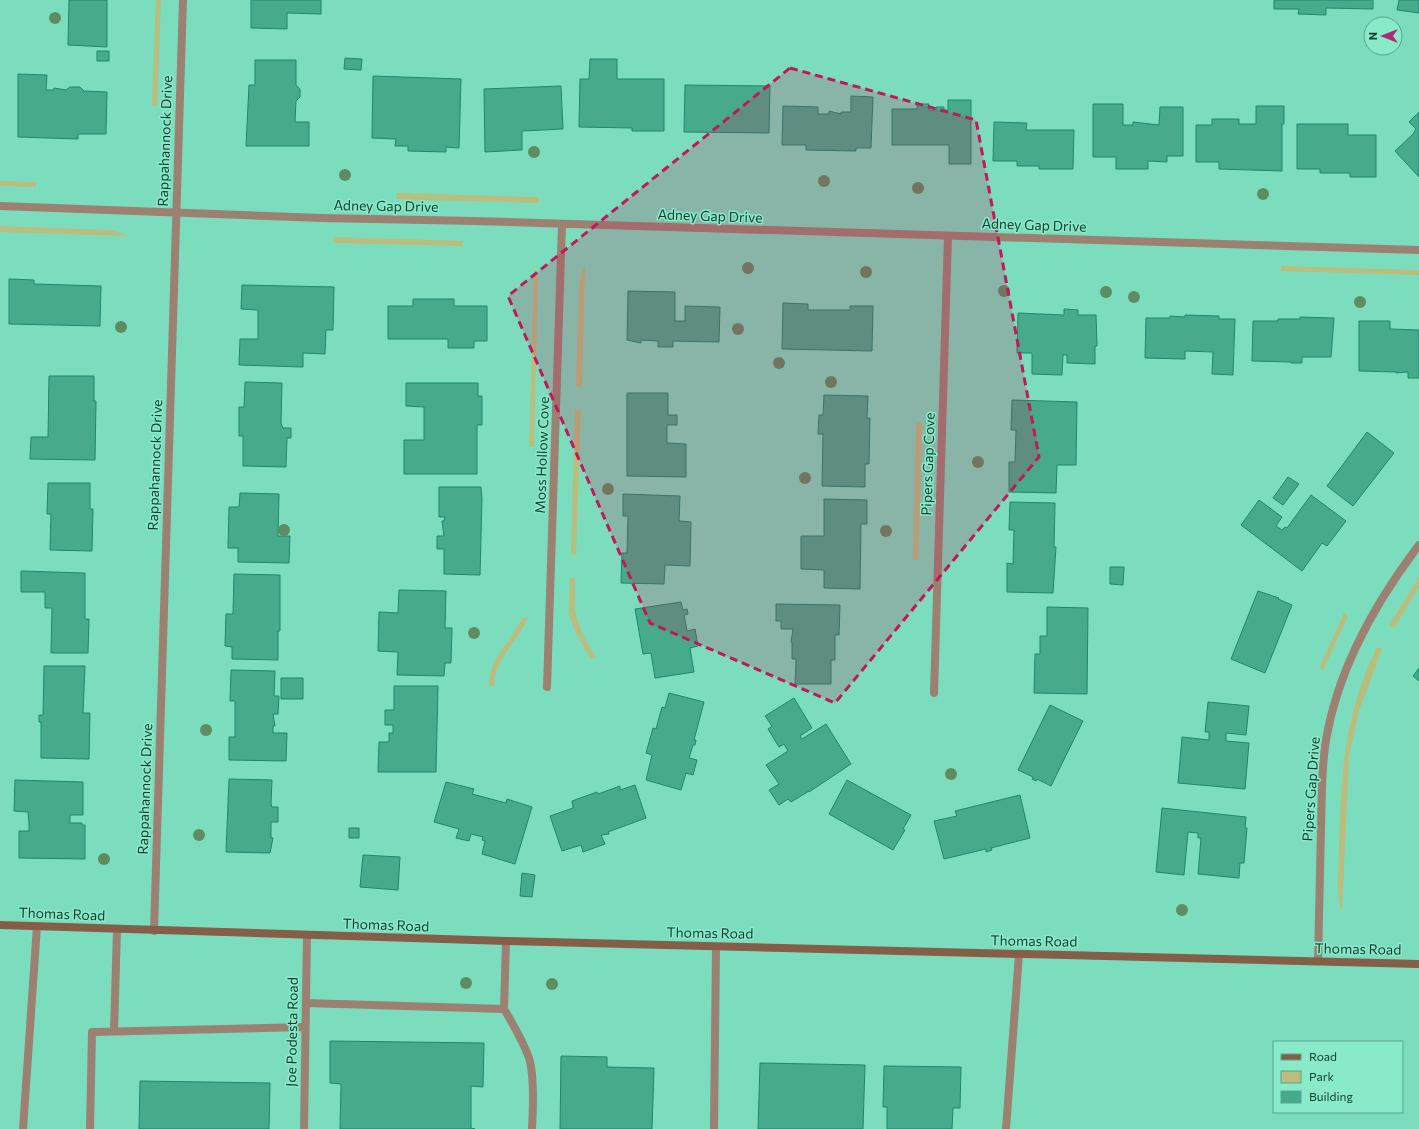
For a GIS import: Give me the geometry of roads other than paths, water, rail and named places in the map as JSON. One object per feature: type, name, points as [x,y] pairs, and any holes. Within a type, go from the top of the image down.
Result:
[{"type":"street","name":"Rappahannock Drive","points":[[154,930],[183,0]]},
{"type":"street","name":"Adney Gap Drive","points":[[0,206],[176,213],[1419,250]]},
{"type":"street","name":"Moss Hollow Cove","points":[[547,687],[562,224]]},
{"type":"street","name":"Pipers Gap Cove","points":[[934,693],[948,236]]},
{"type":"street","name":"Pipers Gap Drive","points":[[1318,961],[1322,775],[1331,714],[1349,663],[1366,625],[1388,589],[1419,545]]},
{"type":"street","name":"Thomas Road","points":[[0,925],[117,930],[716,947],[1419,964]]},
{"type":"street","points":[[23,1129],[37,926]]},
{"type":"street","points":[[114,1031],[117,930]]},
{"type":"street","name":"Joe Podesta Road","points":[[304,1129],[307,935]]},
{"type":"street","points":[[506,941],[504,1009],[530,1059],[533,1104],[532,1129]]},
{"type":"street","points":[[714,1129],[716,947]]},
{"type":"street","points":[[1006,1129],[1019,954]]},
{"type":"street","points":[[306,1003],[504,1009]]},
{"type":"street","points":[[90,1129],[92,1032],[305,1027]]}]
